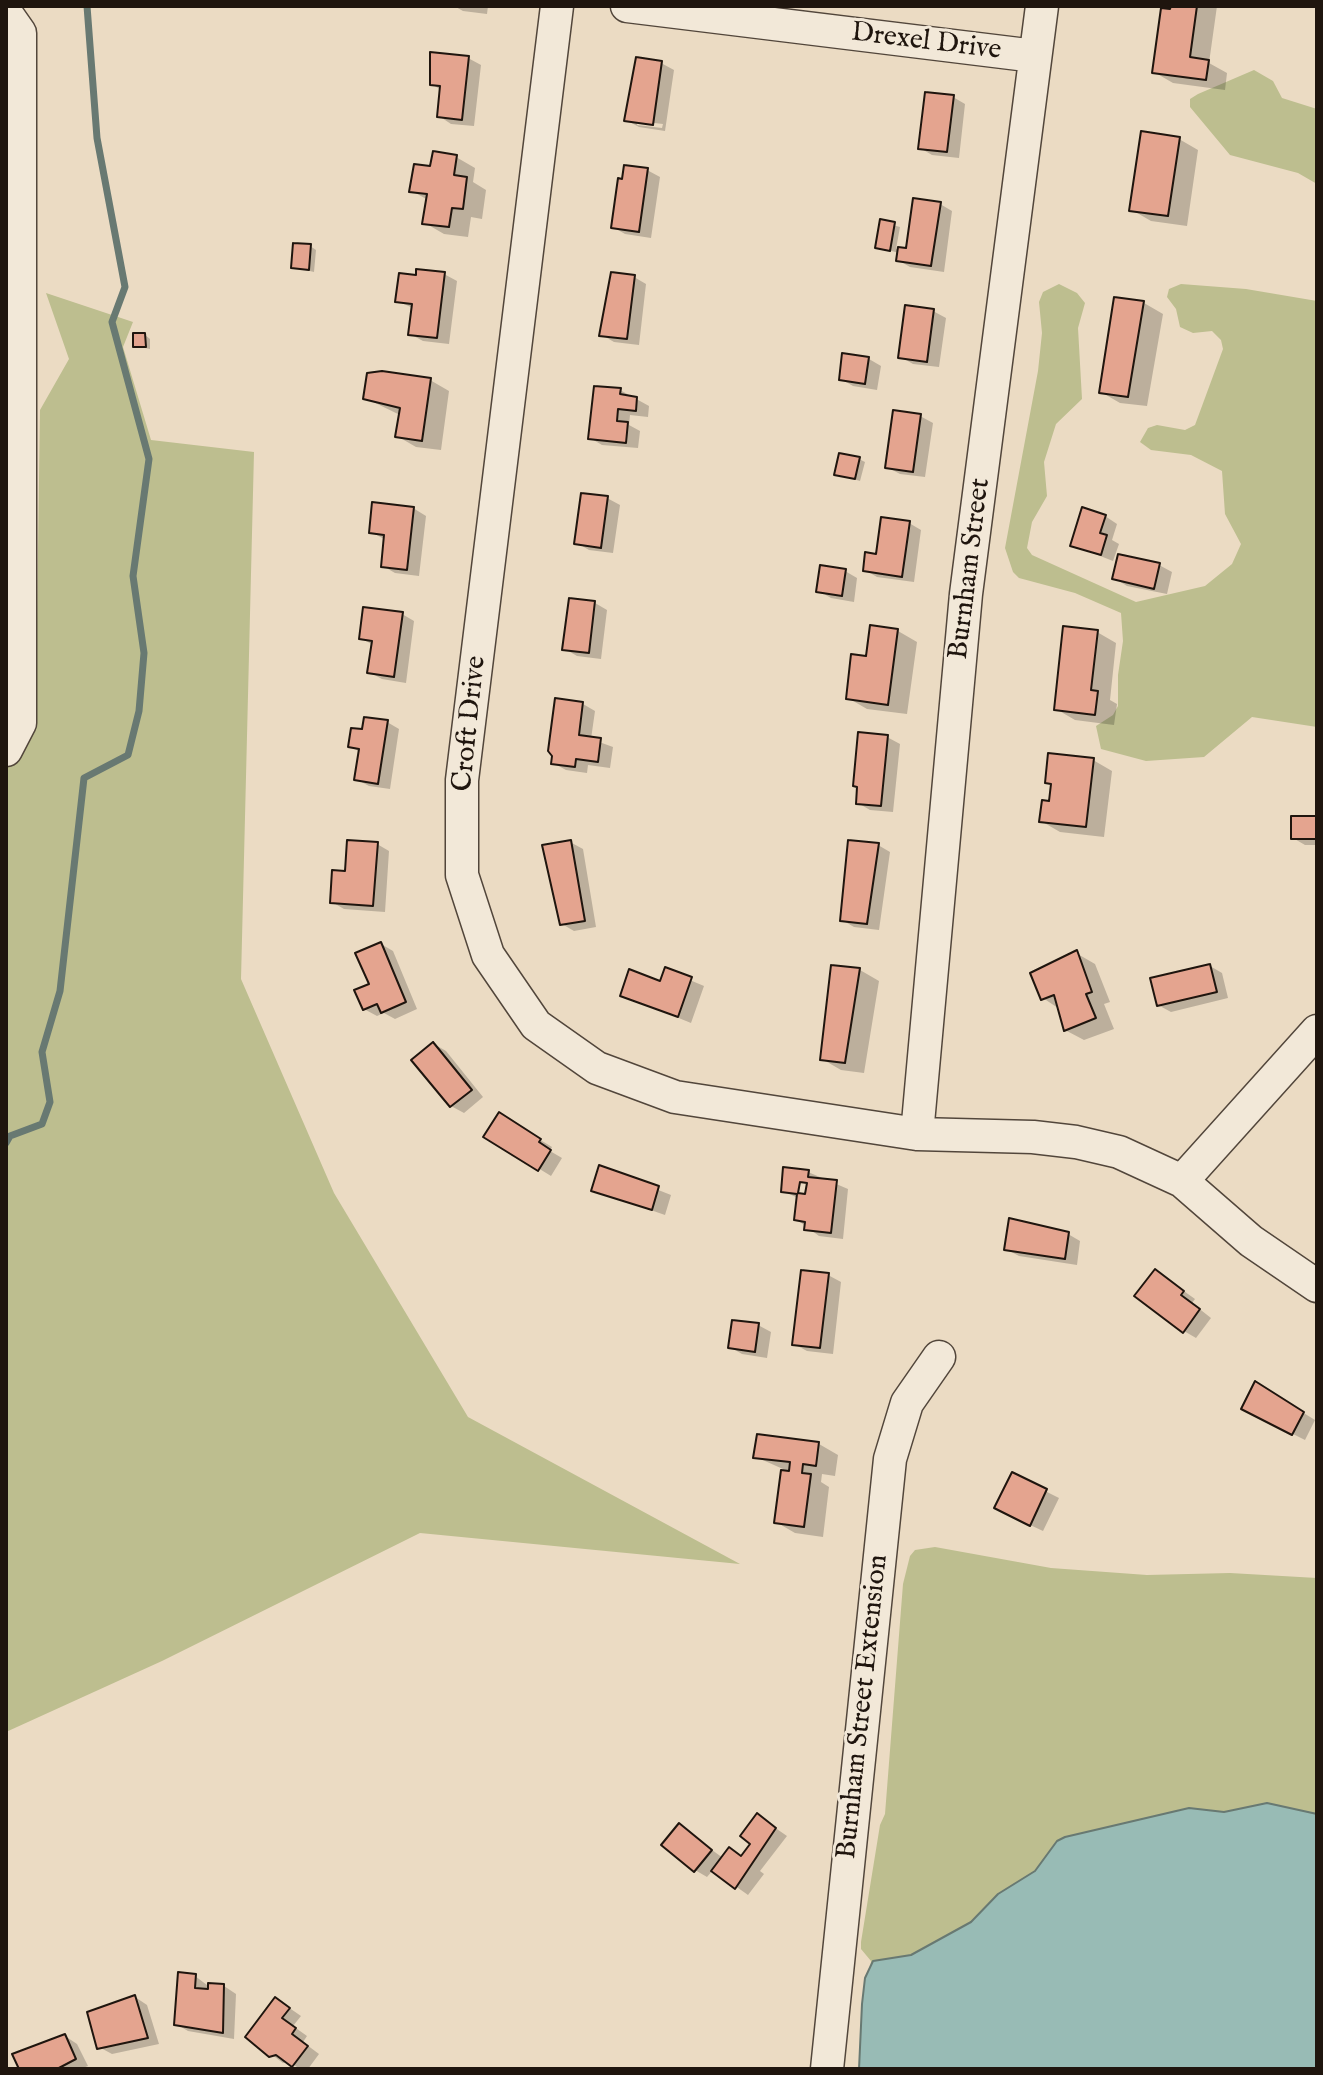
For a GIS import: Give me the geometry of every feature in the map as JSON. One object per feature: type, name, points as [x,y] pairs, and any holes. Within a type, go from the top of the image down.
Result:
[{"type":"street","name":"Croft Drive","points":[[557,6],[462,780],[462,875],[488,955],[536,1025],[597,1068],[675,1097],[917,1134],[1076,1142],[1119,1152],[1182,1181],[1251,1241],[1317,1286]]},
{"type":"street","name":"Drexel Drive","points":[[627,6],[1035,56]]},
{"type":"street","name":"Burnham Street","points":[[917,1134],[966,594],[1042,6]]},
{"type":"street","points":[[6,13],[20,33],[11,732]]},
{"type":"street","points":[[1182,1181],[1317,1031]]},
{"type":"street","name":"Burnham Street Extension","points":[[827,2069],[890,1459],[907,1403],[939,1357]]},
{"type":"green space","points":[[1254,70],[1273,81],[1282,98],[1317,109],[1317,184],[1298,173],[1230,155],[1190,107],[1190,99],[1198,94]]},
{"type":"green space","points":[[1059,284],[1077,293],[1085,303],[1078,328],[1082,399],[1056,424],[1044,462],[1047,496],[1032,522],[1027,548],[1032,555],[1136,602],[1205,586],[1232,564],[1241,544],[1225,514],[1222,471],[1191,455],[1151,450],[1140,442],[1148,428],[1157,425],[1185,430],[1195,425],[1223,349],[1221,340],[1212,331],[1193,333],[1180,327],[1176,309],[1167,297],[1169,289],[1181,284],[1246,289],[1317,301],[1317,727],[1252,717],[1204,757],[1146,761],[1101,749],[1096,726],[1113,715],[1118,706],[1123,641],[1121,613],[1075,593],[1019,578],[1013,572],[1005,548],[1038,371],[1042,333],[1039,302],[1043,292]]},
{"type":"green space","points":[[46,293],[133,322],[123,347],[151,440],[254,452],[241,979],[334,1193],[468,1417],[740,1564],[420,1533],[162,1661],[6,1732],[6,731],[36,693],[40,410],[69,359]]},
{"type":"green space","points":[[935,1547],[1051,1568],[1147,1575],[1230,1573],[1317,1578],[1317,2069],[860,2069],[871,1961],[861,1949],[861,1942],[880,1825],[885,1814],[903,1584],[910,1556],[915,1550]]},
{"type":"water","points":[[1267,1803],[1317,1814],[1317,2069],[859,2069],[865,1978],[873,1961],[911,1955],[971,1922],[998,1894],[1035,1871],[1057,1841],[1189,1808],[1224,1812]]},
{"type":"building","points":[[1171,6],[1197,6],[1190,57],[1209,60],[1206,80],[1152,73],[1161,8],[1170,9]]},
{"type":"building","points":[[430,52],[469,56],[462,120],[437,117],[440,86],[430,85]]},
{"type":"building","points":[[636,57],[662,61],[653,125],[624,121]]},
{"type":"building","points":[[925,92],[954,95],[947,152],[918,149]]},
{"type":"building","points":[[1141,131],[1180,137],[1168,216],[1129,211]]},
{"type":"building","points":[[433,151],[457,155],[454,175],[467,177],[463,209],[452,208],[449,227],[422,224],[427,194],[409,192],[414,164],[430,166]]},
{"type":"building","points":[[624,165],[648,168],[639,232],[611,228],[618,178],[622,179]]},
{"type":"building","points":[[913,198],[941,202],[931,266],[896,261],[898,247],[906,248]]},
{"type":"building","points":[[880,219],[895,222],[890,251],[875,248]]},
{"type":"building","points":[[293,243],[311,244],[309,270],[291,268]]},
{"type":"building","points":[[416,269],[445,272],[437,338],[408,335],[412,304],[395,302],[399,273],[416,275]]},
{"type":"building","points":[[611,272],[635,275],[627,339],[599,336]]},
{"type":"building","points":[[1114,297],[1144,301],[1128,397],[1099,393]]},
{"type":"building","points":[[905,305],[934,309],[927,362],[898,358]]},
{"type":"building","points":[[133,333],[145,333],[146,347],[133,347]]},
{"type":"building","points":[[842,353],[869,357],[865,384],[839,380]]},
{"type":"building","points":[[382,371],[431,378],[422,441],[395,437],[400,408],[363,399],[367,373]]},
{"type":"building","points":[[594,386],[621,388],[620,394],[637,397],[636,411],[618,409],[617,421],[628,422],[626,443],[588,439]]},
{"type":"building","points":[[893,410],[921,414],[913,472],[885,468]]},
{"type":"building","points":[[839,453],[860,457],[855,479],[834,475]]},
{"type":"building","points":[[581,493],[608,496],[601,548],[574,544]]},
{"type":"building","points":[[372,502],[414,507],[407,570],[381,567],[384,535],[369,533]]},
{"type":"building","points":[[1082,507],[1106,515],[1100,533],[1107,535],[1101,555],[1070,546]]},
{"type":"building","points":[[881,517],[910,521],[902,577],[863,571],[865,552],[876,554]]},
{"type":"building","points":[[1118,554],[1160,563],[1154,589],[1112,579]]},
{"type":"building","points":[[820,565],[846,569],[842,596],[816,592]]},
{"type":"building","points":[[569,598],[595,601],[589,653],[562,650]]},
{"type":"building","points":[[363,607],[403,612],[394,677],[367,673],[372,641],[359,639]]},
{"type":"building","points":[[870,625],[898,629],[888,705],[846,699],[851,654],[866,656]]},
{"type":"building","points":[[1063,626],[1098,630],[1091,690],[1098,691],[1095,715],[1054,710]]},
{"type":"building","points":[[555,698],[583,702],[579,735],[601,738],[598,762],[576,759],[575,767],[551,764],[552,756],[548,751]]},
{"type":"building","points":[[364,717],[388,720],[378,784],[354,780],[359,749],[348,747],[351,728],[362,729]]},
{"type":"building","points":[[858,732],[888,735],[881,806],[856,804],[857,787],[853,786]]},
{"type":"building","points":[[1048,753],[1094,758],[1086,827],[1039,822],[1042,800],[1049,801],[1051,784],[1045,783]]},
{"type":"building","points":[[1291,816],[1317,816],[1317,839],[1291,839]]},
{"type":"building","points":[[347,840],[378,842],[373,906],[330,903],[332,870],[345,871]]},
{"type":"building","points":[[571,840],[585,921],[560,925],[542,845]]},
{"type":"building","points":[[848,840],[879,843],[867,924],[840,921]]},
{"type":"building","points":[[381,942],[406,1002],[381,1013],[377,1004],[363,1010],[354,990],[369,984],[355,953]]},
{"type":"building","points":[[1077,950],[1092,992],[1086,994],[1096,1018],[1064,1031],[1054,995],[1041,1000],[1030,973]]},
{"type":"building","points":[[1210,964],[1217,992],[1157,1006],[1150,978]]},
{"type":"building","points":[[831,965],[860,968],[845,1063],[820,1060]]},
{"type":"building","points":[[665,967],[692,977],[678,1017],[620,996],[629,969],[660,981]]},
{"type":"building","points":[[433,1042],[472,1090],[450,1107],[411,1060]]},
{"type":"building","points":[[499,1112],[541,1139],[539,1142],[551,1150],[538,1171],[483,1137]]},
{"type":"building","points":[[599,1165],[659,1186],[652,1210],[591,1191]]},
{"type":"building","points":[[783,1167],[809,1170],[808,1177],[837,1180],[831,1233],[804,1230],[805,1222],[794,1220],[797,1194],[781,1192]],"holes":[[[800,1182],[807,1183],[805,1194],[798,1193]]]},
{"type":"building","points":[[1009,1218],[1069,1232],[1065,1259],[1004,1250]]},
{"type":"building","points":[[1155,1269],[1184,1291],[1181,1295],[1200,1309],[1183,1333],[1134,1296]]},
{"type":"building","points":[[801,1270],[829,1273],[820,1348],[792,1345]]},
{"type":"building","points":[[732,1320],[759,1323],[755,1352],[728,1348]]},
{"type":"building","points":[[1255,1381],[1304,1412],[1292,1435],[1241,1409]]},
{"type":"building","points":[[757,1434],[819,1442],[816,1466],[803,1464],[802,1473],[811,1474],[804,1527],[774,1523],[781,1470],[789,1471],[790,1462],[753,1458]]},
{"type":"building","points":[[1012,1472],[1047,1489],[1030,1526],[994,1508]]},
{"type":"building","points":[[757,1813],[776,1828],[735,1889],[711,1871],[729,1847],[741,1856],[750,1844],[740,1836]]},
{"type":"building","points":[[679,1823],[712,1850],[694,1872],[661,1845]]},
{"type":"building","points":[[178,1972],[196,1974],[195,1988],[208,1989],[208,1983],[224,1984],[223,2033],[174,2025]]},
{"type":"building","points":[[135,1995],[148,2038],[97,2049],[87,2012]]},
{"type":"building","points":[[275,1997],[290,2008],[282,2018],[296,2028],[292,2034],[308,2046],[292,2067],[276,2055],[269,2057],[245,2037]]},
{"type":"building","points":[[65,2034],[76,2059],[57,2069],[19,2069],[12,2054]]},
{"type":"waterway","points":[[6,1143],[10,1136],[42,1124],[50,1102],[42,1052],[60,991],[84,778],[128,755],[139,711],[144,653],[133,576],[149,459],[112,322],[125,287],[97,138],[87,6]]}]
